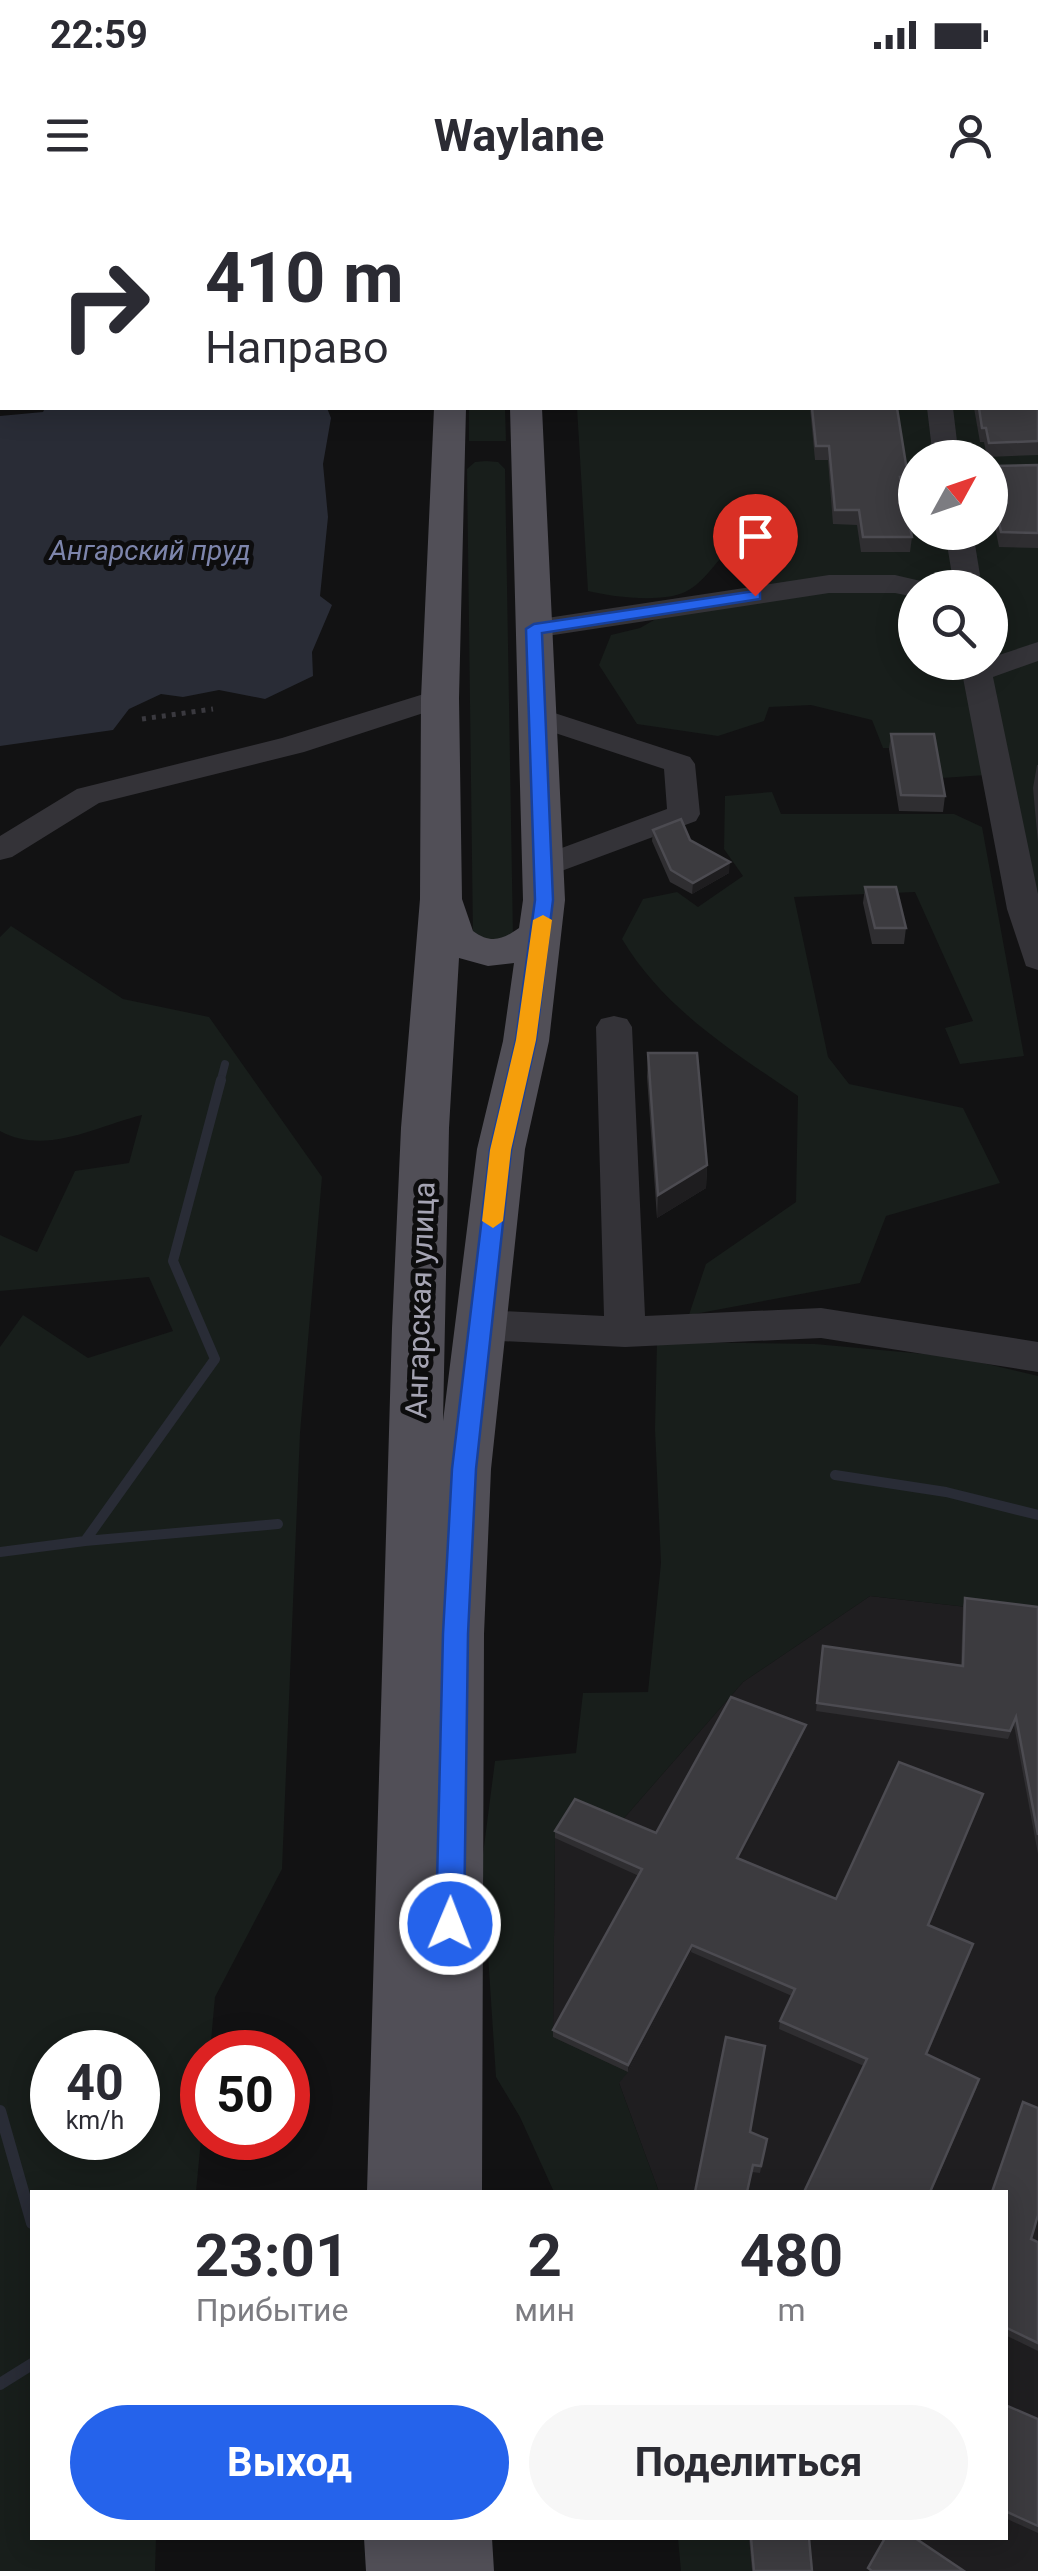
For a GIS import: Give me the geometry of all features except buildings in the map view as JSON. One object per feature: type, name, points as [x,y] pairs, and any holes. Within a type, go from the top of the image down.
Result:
[{"type":"main road","name":"Ангарская улица","points":[[402,2190],[418,1328],[425,1128],[440,899],[440,698],[450,410]]},
{"type":"main road","name":"Ангарская улица","points":[[447,2190],[456,1634],[464,1469],[501,1150],[526,1040],[542,932],[544,866],[526,410]]},
{"type":"main road","points":[[450,458],[527,456]]},
{"type":"main road","points":[[440,899],[454,937],[483,952],[510,954],[542,932]]},
{"type":"main road","points":[[404,2540],[405,2571]]},
{"type":"main road","points":[[454,2540],[455,2571]]},
{"type":"street","points":[[940,410],[944,440]]},
{"type":"street","points":[[534,629],[828,584],[898,585]]},
{"type":"street","points":[[1008,659],[1038,651]]},
{"type":"street","points":[[979,680],[1033,914],[1038,959]]},
{"type":"street","points":[[0,850],[88,796],[294,745],[440,698]]},
{"type":"street","points":[[536,716],[678,764],[684,814],[544,866]]},
{"type":"street","points":[[614,1026],[626,1332]]},
{"type":"street","points":[[481,1325],[626,1332],[821,1323],[1038,1357]]},
{"type":"path","points":[[142,720],[213,710]]},
{"type":"shaded area","points":[[469,410],[505,410],[506,441],[469,441]]},
{"type":"shaded area","points":[[577,410],[1038,410],[1038,905],[986,775],[942,778],[934,748],[883,748],[872,720],[811,705],[769,707],[764,721],[718,736],[637,724],[599,665],[611,635],[640,628],[663,615],[759,600],[755,556],[721,558],[695,585],[675,595],[588,591]]},
{"type":"shaded area","points":[[475,462],[498,462],[505,469],[513,937],[510,943],[473,937],[467,469]]},
{"type":"shaded area","points":[[772,792],[781,814],[954,814],[982,827],[1024,1056],[960,1064],[945,1028],[973,1021],[915,892],[794,897],[828,1057],[849,1084],[963,1108],[1000,1183],[886,1216],[860,1283],[689,1315],[706,1264],[796,1202],[798,1096],[679,1008],[622,939],[643,899],[677,892],[698,907],[743,876],[724,849],[725,796]]},
{"type":"shaded area","points":[[11,926],[123,999],[209,1017],[322,1177],[300,1433],[282,1869],[215,1997],[212,2030],[180,2030],[180,2160],[199,2160],[196,2190],[30,2190],[30,2540],[156,2540],[155,2571],[0,2571],[0,1347],[23,1315],[88,1358],[173,1331],[149,1277],[0,1291],[0,1235],[37,1252],[75,1171],[129,1163],[142,1115],[53,1140],[17,1138],[0,1131],[0,937]]},
{"type":"shaded area","points":[[657,1342],[815,1344],[957,1357],[1038,1376],[1038,1615],[870,1596],[743,1682],[618,1825],[555,1838],[553,2037],[628,2072],[619,2083],[658,2190],[553,2190],[520,2117],[496,2077],[482,1862],[495,1761],[576,1753],[583,1693],[648,1692],[661,1563],[655,1429]]},
{"type":"shaded area","points":[[870,1596],[1038,1615],[1038,2571],[752,2571],[749,2540],[1008,2540],[1008,2190],[658,2190],[619,2083],[553,2037],[555,1838],[618,1825],[743,1682]]},
{"type":"shaded area","points":[[678,2540],[749,2540],[752,2571],[681,2571]]},
{"type":"water","name":"Ангарский пруд","points":[[328,410],[331,418],[323,464],[328,517],[320,596],[332,605],[312,652],[313,676],[265,699],[219,690],[183,697],[161,694],[129,709],[113,730],[0,746],[0,416],[43,412]]},
{"type":"waterway","points":[[220,1083],[225,1064]]},
{"type":"waterway","points":[[85,1541],[215,1359],[173,1261],[221,1080]]},
{"type":"waterway","points":[[835,1475],[946,1492],[1038,1515]]},
{"type":"waterway","points":[[85,1541],[278,1524]]},
{"type":"waterway","points":[[0,1552],[85,1541]]},
{"type":"waterway","points":[[0,2111],[30,2216]]},
{"type":"waterway","points":[[0,2384],[30,2365]]},
{"type":"slow traffic","points":[[493,1221],[501,1150],[526,1040],[543,920]]},
{"type":"route","points":[[450,1924],[464,1469],[501,1150],[526,1040],[542,932],[544,866],[534,629],[755,596]]}]
